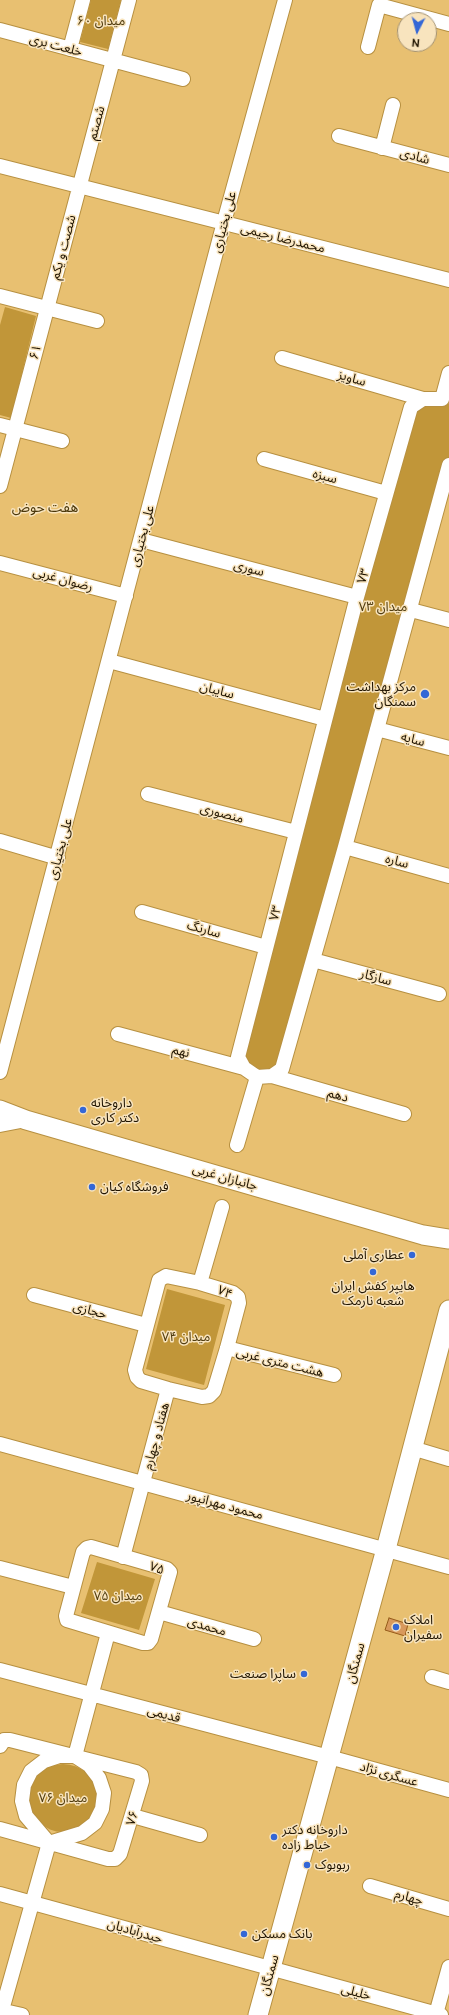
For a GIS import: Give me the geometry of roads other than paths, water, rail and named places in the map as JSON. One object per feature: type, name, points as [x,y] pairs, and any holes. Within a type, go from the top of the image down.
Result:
[{"type":"main road","name":"جانبازان غربی","points":[[0,1110],[26,1120],[423,1235],[449,1238]]},
{"type":"main road","name":"جانبازان غربی","points":[[423,1235],[449,1248]]},
{"type":"main road","name":"سمنگان","points":[[258,2015],[386,1549],[449,1310]]},
{"type":"street","points":[[70,49],[83,0]]},
{"type":"street","name":"شصتم","points":[[80,186],[129,0]]},
{"type":"street","name":"علی بختیاری","points":[[0,1072],[58,858],[224,222],[284,0]]},
{"type":"street","points":[[368,47],[380,5],[449,24]]},
{"type":"street","name":"خلعت بری","points":[[0,30],[183,79]]},
{"type":"street","name":"شادی","points":[[382,148],[393,105]]},
{"type":"street","name":"شادی","points":[[339,136],[449,165]]},
{"type":"street","name":"محمدرضا رحیمی","points":[[0,166],[449,280]]},
{"type":"street","name":"شصت و یکم","points":[[47,308],[80,186]]},
{"type":"street","points":[[0,296],[98,321]]},
{"type":"street","name":"۶۱","points":[[15,429],[47,308]]},
{"type":"street","name":"ساویز","points":[[282,358],[423,399]]},
{"type":"street","points":[[423,399],[445,402],[449,373]]},
{"type":"street","name":"۷۳","points":[[244,1068],[238,1057],[357,597],[411,407],[423,399]]},
{"type":"street","points":[[0,425],[62,441]]},
{"type":"street","points":[[0,486],[15,429]]},
{"type":"street","name":"سبزه","points":[[264,459],[386,493]]},
{"type":"street","points":[[244,1068],[257,1077],[272,1076],[282,1069],[411,610],[443,507],[449,465]]},
{"type":"street","name":"سوری","points":[[141,540],[357,597]]},
{"type":"street","name":"رضوان غربی","points":[[0,563],[126,596]]},
{"type":"street","points":[[411,610],[449,620]]},
{"type":"street","name":"سایبان","points":[[109,661],[325,719]]},
{"type":"street","name":"سایه","points":[[377,730],[449,748]]},
{"type":"street","name":"منصوری","points":[[148,794],[296,832]]},
{"type":"street","points":[[0,841],[58,858]]},
{"type":"street","name":"ساره","points":[[345,847],[449,876]]},
{"type":"street","name":"سارنگ","points":[[142,912],[266,947]]},
{"type":"street","name":"سازگار","points":[[313,960],[439,994]]},
{"type":"street","name":"نهم","points":[[118,1034],[244,1068]]},
{"type":"street","name":"دهم","points":[[272,1076],[404,1114]]},
{"type":"street","points":[[237,1145],[257,1077]]},
{"type":"street","name":"جانبازان غربی","points":[[0,1125],[26,1120]]},
{"type":"street","points":[[200,1283],[222,1207]]},
{"type":"street","name":"۷۴","points":[[166,1276],[200,1283],[233,1293],[238,1297],[239,1303],[214,1390],[209,1396],[202,1397],[141,1381],[137,1377],[135,1370],[159,1280],[166,1276]]},
{"type":"street","name":"حجازی","points":[[34,1295],[146,1325]]},
{"type":"street","name":"هشت متری غربی","points":[[227,1348],[334,1375]]},
{"type":"street","name":"هفتاد و چهارم","points":[[122,1557],[144,1483],[168,1389]]},
{"type":"street","name":"محمود مهرانپور","points":[[0,1444],[449,1566]]},
{"type":"street","points":[[412,1448],[449,1458]]},
{"type":"street","name":"۷۵","points":[[87,1548],[122,1557],[166,1569],[170,1572],[151,1639],[148,1643],[143,1643],[67,1620],[66,1616],[83,1552],[87,1548]]},
{"type":"street","points":[[0,1568],[73,1587]]},
{"type":"street","name":"محمدی","points":[[159,1612],[254,1639]]},
{"type":"street","points":[[75,1756],[108,1633]]},
{"type":"street","name":"قدیمی","points":[[0,1670],[329,1757]]},
{"type":"street","points":[[432,1677],[449,1682]]},
{"type":"street","name":"۷۶","points":[[0,1746],[4,1740],[10,1740],[75,1756],[136,1772],[141,1775],[142,1781],[133,1816],[120,1854],[115,1858],[108,1859],[0,1830]]},
{"type":"street","name":"۷۶","points":[[59,1756],[75,1756],[89,1765],[99,1778],[104,1793],[102,1809],[95,1823],[82,1833],[49,1843],[26,1816],[22,1801],[24,1785],[31,1771],[44,1761],[59,1756]]},
{"type":"street","name":"عسگری نژاد","points":[[329,1757],[449,1790]]},
{"type":"street","points":[[133,1816],[200,1836]]},
{"type":"street","points":[[22,2015],[1,2010],[49,1843]]},
{"type":"street","name":"چهارم","points":[[370,1886],[449,1909]]},
{"type":"street","name":"حیدرآبادیان","points":[[0,1894],[271,1969]]},
{"type":"street","points":[[438,2014],[449,1967]]},
{"type":"street","name":"خلیلی","points":[[271,1969],[438,2014]]},
{"type":"place","name":"مرکز بهداشت سمنگان","points":[[425,694]]},
{"type":"place","name":"داروخانه دکتر کاری","points":[[83,1110]]},
{"type":"place","name":"فروشگاه کیان","points":[[92,1187]]},
{"type":"place","name":"عطاری آملی","points":[[412,1255]]},
{"type":"place","name":"هایپر کفش ایران شعبه نارمک","points":[[373,1272]]},
{"type":"place","name":"املاک سفیران","points":[[396,1627]]},
{"type":"place","name":"ساپرا صنعت","points":[[304,1674]]},
{"type":"place","name":"داروخانه دکتر خیاط زاده","points":[[274,1837]]},
{"type":"place","name":"ربوبوک","points":[[307,1865]]},
{"type":"place","name":"بانک مسکن","points":[[244,1934]]},
{"type":"district","name":"هفت حوض","points":[[45,507]]},
{"type":"park label","name":"میدان ۶۰","points":[[101,21]]},
{"type":"park label","name":"میدان ۷۳","points":[[383,607]]},
{"type":"park label","name":"میدان ۷۴","points":[[186,1337]]},
{"type":"park label","name":"میدان ۷۵","points":[[118,1596]]},
{"type":"park label","name":"میدان ۷۶","points":[[63,1798]]}]
